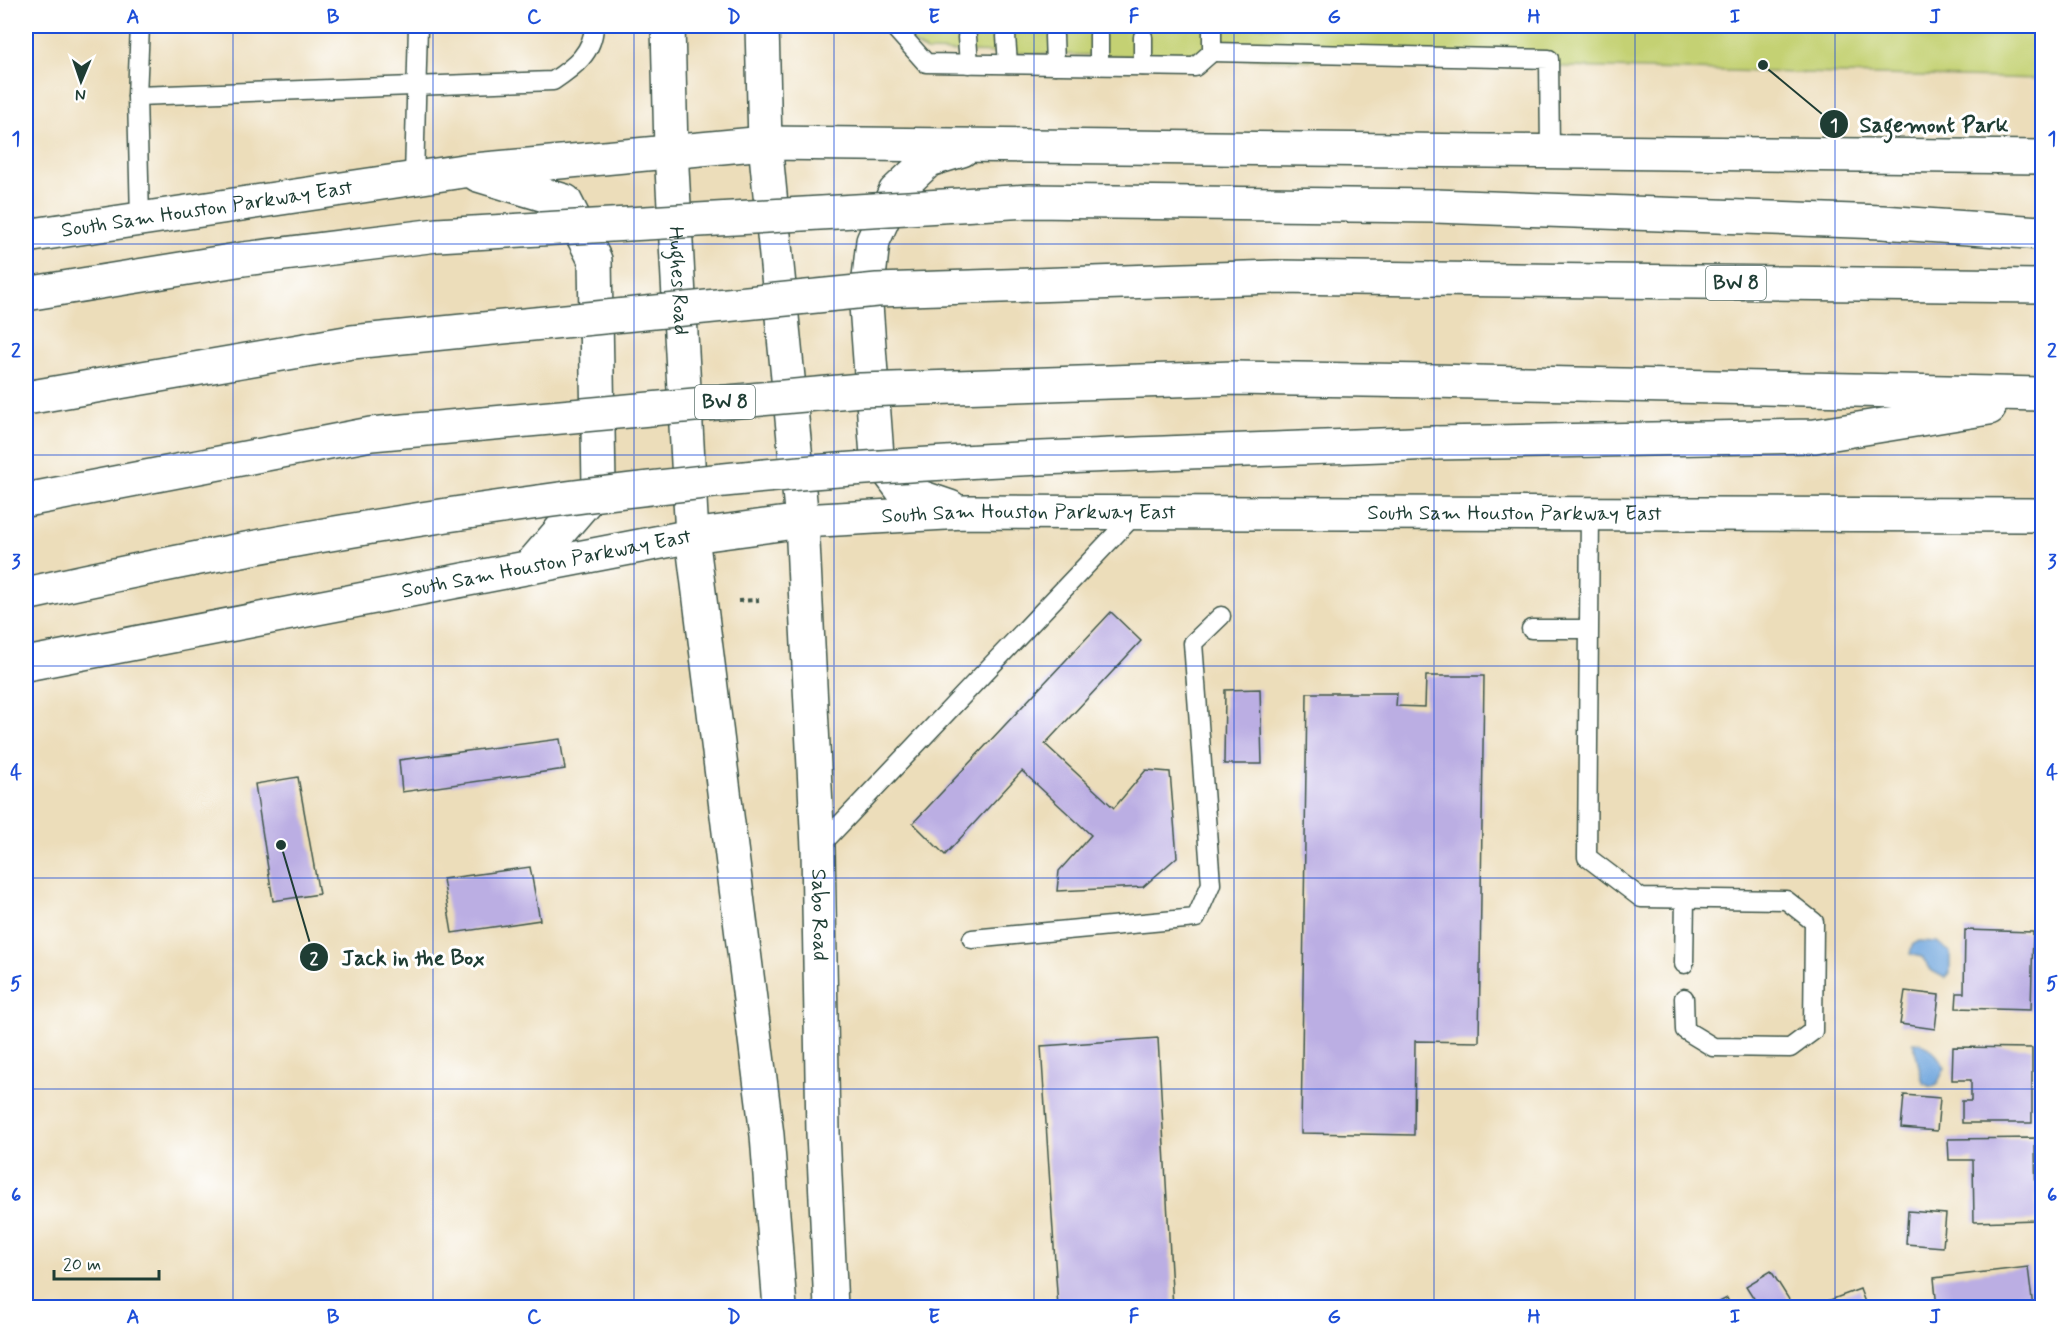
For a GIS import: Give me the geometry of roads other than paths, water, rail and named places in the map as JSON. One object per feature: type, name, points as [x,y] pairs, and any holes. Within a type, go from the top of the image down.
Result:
[{"type":"main road","name":"Hughes Road","points":[[668,26],[671,150],[692,536]]},
{"type":"main road","points":[[762,26],[765,143],[802,521]]},
{"type":"main road","name":"South Sam Houston Parkway East","points":[[26,236],[463,171],[765,143],[2043,157]]},
{"type":"main road","points":[[964,512],[903,491],[877,456],[866,305],[873,241],[895,192],[929,160],[981,144]]},
{"type":"main road","points":[[463,171],[565,201],[595,260],[599,486],[531,565]]},
{"type":"main road","points":[[26,294],[243,259],[448,235],[1030,201],[1435,206],[1882,222],[2043,233]]},
{"type":"main road","name":"BW 8","points":[[26,398],[352,342],[877,290],[1276,276],[2043,286]]},
{"type":"main road","name":"BW 8","points":[[26,500],[371,434],[850,391],[1234,378],[2043,394]]},
{"type":"main road","points":[[26,594],[174,561],[520,504],[766,476],[1018,460],[1435,443],[1815,436],[2043,399]]},
{"type":"main road","name":"South Sam Houston Parkway East","points":[[26,663],[531,565],[692,536],[802,521],[964,512],[1137,511],[2043,515]]},
{"type":"main road","name":"Sabo Road","points":[[802,521],[818,848],[823,1133],[831,1308]]},
{"type":"main road","points":[[692,536],[767,1135],[780,1308]]},
{"type":"lane","points":[[140,26],[137,96],[140,219]]},
{"type":"lane","points":[[414,178],[418,26]]},
{"type":"lane","points":[[137,96],[553,81],[576,66],[594,40],[594,26]]},
{"type":"lane","points":[[892,26],[926,63],[1195,67],[1212,52],[1549,59],[1551,151]]},
{"type":"lane","points":[[1212,26],[1212,52]]},
{"type":"lane","points":[[1099,35],[1099,65]]},
{"type":"lane","points":[[1006,36],[1008,64]]},
{"type":"lane","points":[[1054,36],[1055,65]]},
{"type":"lane","points":[[967,37],[969,64]]},
{"type":"lane","points":[[1143,38],[1143,66]]},
{"type":"lane","points":[[818,848],[1137,511]]},
{"type":"lane","points":[[1590,513],[1587,857],[1641,898],[1786,900],[1814,922],[1813,1031],[1790,1048],[1713,1047],[1685,1030],[1684,998]]},
{"type":"lane","points":[[972,939],[1196,918],[1211,884],[1193,643],[1221,616]]},
{"type":"lane","points":[[1531,629],[1588,629]]},
{"type":"lane","points":[[1684,964],[1685,898]]},
{"type":"water","points":[[1919,941],[1937,942],[1950,952],[1950,973],[1945,978],[1932,971],[1922,957],[1910,954],[1912,945]]},
{"type":"water","points":[[1913,1042],[1923,1044],[1932,1050],[1945,1068],[1937,1084],[1931,1087],[1923,1083]]},
{"type":"place","name":"Sagemont Park","points":[[1763,65]]},
{"type":"place","name":"Jack in the Box","points":[[281,845]]}]
